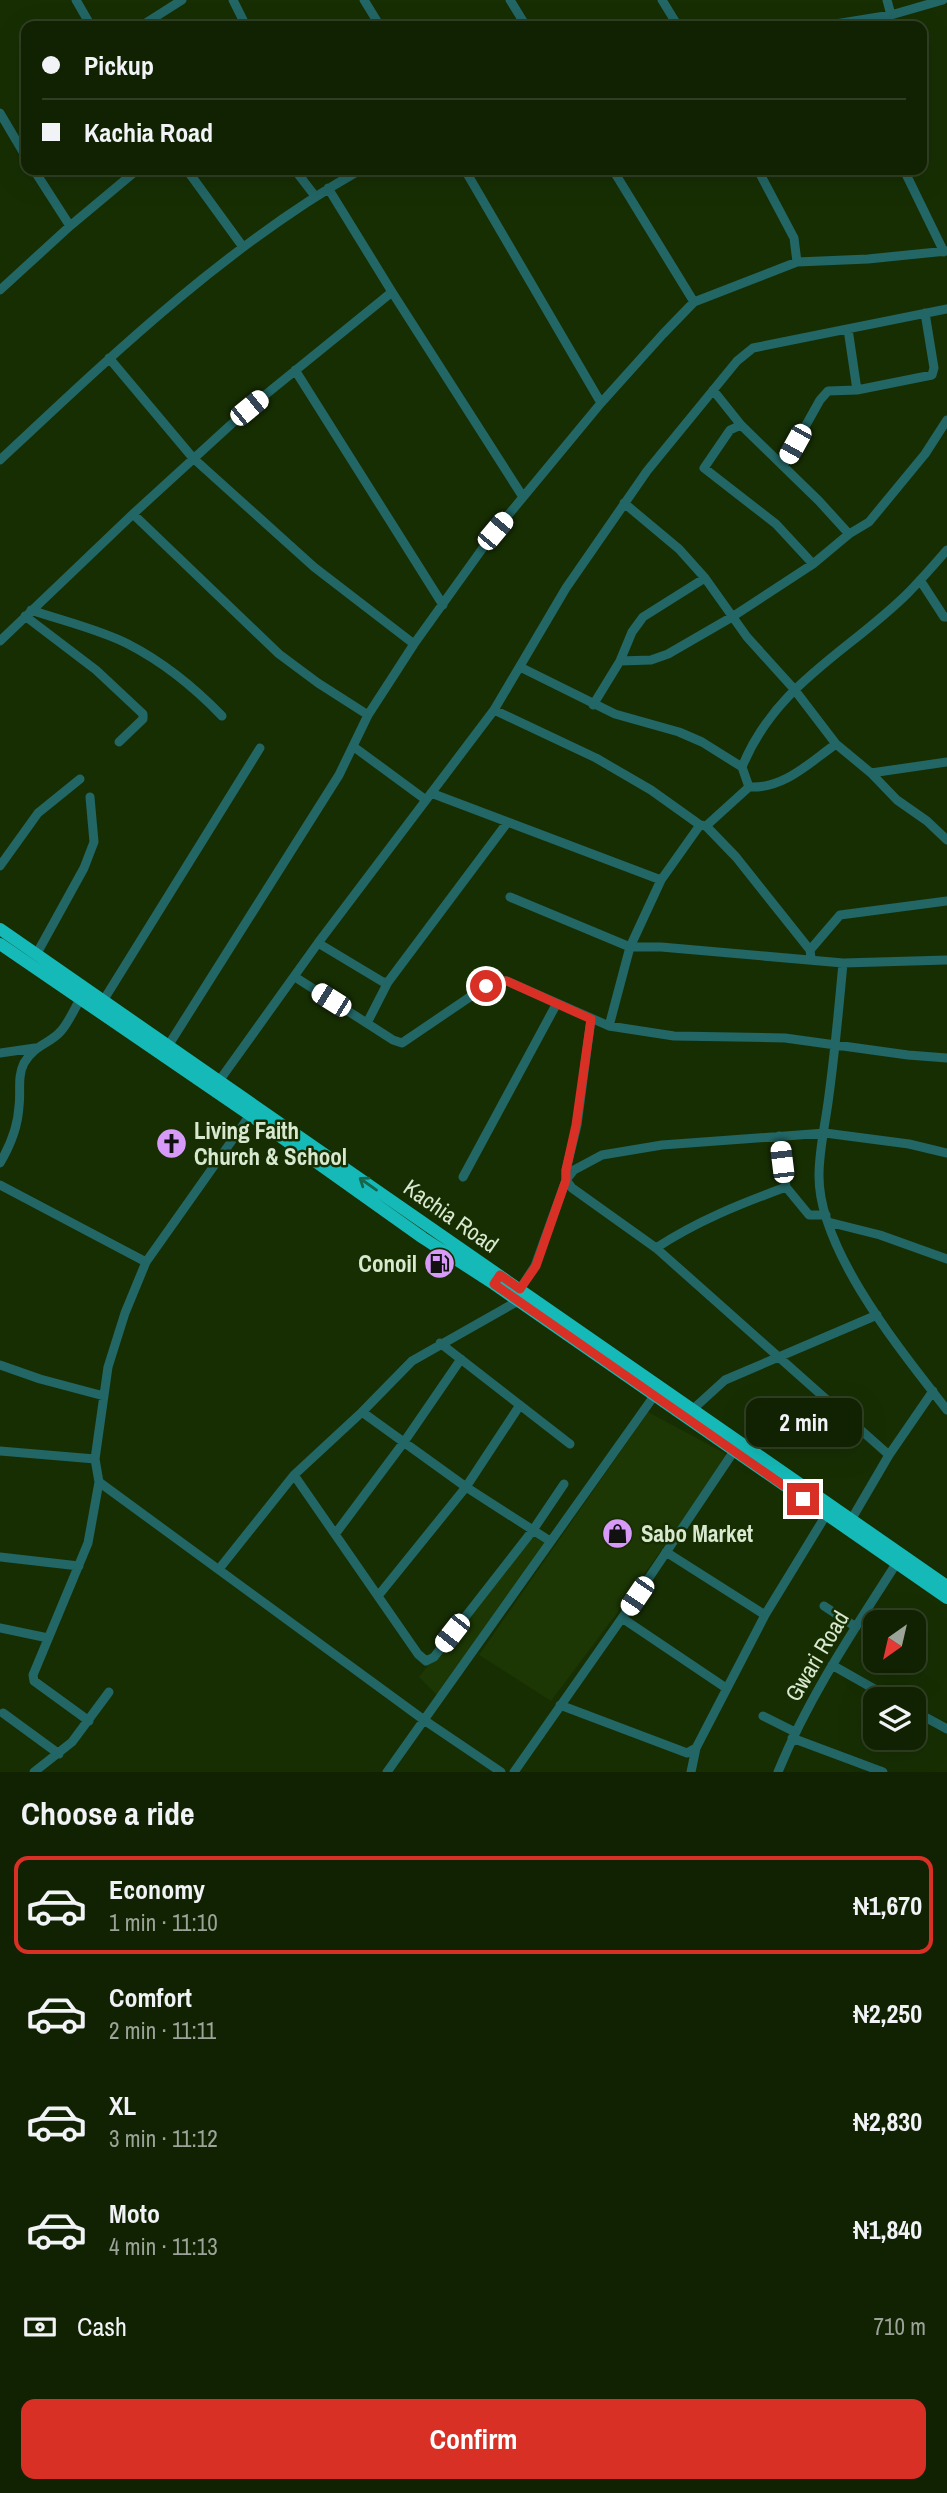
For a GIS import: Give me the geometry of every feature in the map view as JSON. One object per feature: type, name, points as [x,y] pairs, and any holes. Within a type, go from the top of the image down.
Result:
[{"type":"highway","name":"Kachia Road","points":[[0,929],[497,1279],[654,1396],[947,1598]]},
{"type":"highway","name":"Kachia Road","points":[[0,944],[250,1115],[423,1238],[497,1279]]},
{"type":"highway","name":"Kachia Road","points":[[519,1295],[692,1410],[947,1586]]},
{"type":"street","points":[[76,0],[89,21]]},
{"type":"street","points":[[149,21],[182,0]]},
{"type":"street","points":[[233,0],[244,21]]},
{"type":"street","points":[[364,0],[377,21]]},
{"type":"street","points":[[510,0],[523,21]]},
{"type":"street","points":[[662,0],[675,21]]},
{"type":"street","points":[[887,0],[891,15]]},
{"type":"street","points":[[854,21],[891,15],[943,0]]},
{"type":"street","points":[[0,113],[21,149]]},
{"type":"street","points":[[37,175],[70,226]]},
{"type":"street","points":[[0,290],[130,175]]},
{"type":"street","points":[[191,175],[243,247]]},
{"type":"street","points":[[299,175],[315,196]]},
{"type":"street","points":[[0,460],[110,358],[243,247],[315,196],[351,175]]},
{"type":"street","points":[[468,175],[601,402]]},
{"type":"street","points":[[616,175],[694,302]]},
{"type":"street","points":[[761,175],[794,238],[797,262]]},
{"type":"street","points":[[168,1046],[265,897],[339,775],[368,715],[414,644],[495,531],[601,402],[694,302],[797,262],[946,251],[907,175]]},
{"type":"street","points":[[328,188],[391,292],[523,496]]},
{"type":"street","points":[[0,641],[249,408],[391,292]]},
{"type":"street","points":[[219,1082],[318,943],[494,710],[566,587],[624,503],[737,361],[753,348],[947,309]]},
{"type":"street","points":[[783,466],[820,400],[828,391],[857,390],[932,375],[934,368],[925,313]]},
{"type":"street","points":[[848,330],[857,390]]},
{"type":"street","points":[[110,358],[193,458],[314,567],[414,644]]},
{"type":"street","points":[[295,370],[443,606]]},
{"type":"street","points":[[713,390],[741,425],[849,534]]},
{"type":"street","points":[[620,661],[651,660],[668,654],[732,617],[813,564],[849,534],[869,522],[925,454],[947,421]]},
{"type":"street","points":[[741,425],[730,430],[704,468],[776,524],[813,564]]},
{"type":"street","points":[[624,503],[679,549],[705,578],[747,637],[794,689],[836,744],[871,773],[897,800],[927,821],[947,840]]},
{"type":"street","points":[[133,514],[279,654],[368,715]]},
{"type":"street","points":[[742,767],[762,728],[794,689],[906,595],[947,550]]},
{"type":"street","points":[[593,705],[620,661],[632,632],[643,617],[705,578]]},
{"type":"street","points":[[920,580],[944,617],[947,617]]},
{"type":"street","points":[[28,613],[126,643],[165,665],[199,692],[222,716]]},
{"type":"street","points":[[28,613],[143,714],[139,724],[120,742]]},
{"type":"street","points":[[520,667],[593,705],[702,742],[742,767],[749,788]]},
{"type":"street","points":[[494,710],[596,758],[651,790],[703,826],[736,857],[811,954]]},
{"type":"street","points":[[609,1026],[631,947],[660,880],[703,826],[749,788],[760,788],[791,777],[836,744]]},
{"type":"street","points":[[354,747],[428,796],[660,880]]},
{"type":"street","points":[[103,1001],[260,748]]},
{"type":"street","points":[[871,773],[947,762]]},
{"type":"street","points":[[0,866],[38,813],[80,779]]},
{"type":"street","points":[[36,955],[84,868],[94,842],[90,797]]},
{"type":"street","points":[[367,1023],[388,982],[507,823]]},
{"type":"street","points":[[510,897],[631,947],[811,954],[843,963],[947,960]]},
{"type":"street","points":[[811,954],[840,915],[947,901]]},
{"type":"street","points":[[318,943],[383,982],[388,982]]},
{"type":"street","points":[[843,963],[836,1046],[819,1176],[827,1219],[840,1254],[877,1315],[947,1410]]},
{"type":"street","points":[[295,977],[393,1040],[402,1042],[496,981],[507,981],[609,1026],[674,1036],[785,1038],[947,1058]]},
{"type":"street","points":[[0,1053],[35,1048],[60,1033],[81,998]]},
{"type":"street","points":[[463,1177],[557,1003]]},
{"type":"street","points":[[219,1569],[294,1475],[412,1361],[519,1295],[536,1266],[566,1180],[591,1019]]},
{"type":"street","points":[[0,1163],[17,1121],[19,1081],[25,1062],[35,1048]]},
{"type":"street","points":[[89,1721],[34,1681],[34,1670],[88,1544],[99,1482],[95,1459],[108,1367],[120,1326],[146,1262],[250,1115]]},
{"type":"street","points":[[566,1180],[574,1170],[603,1154],[662,1145],[779,1136],[825,1133],[909,1144],[947,1153]]},
{"type":"street","points":[[779,1136],[786,1187],[809,1215],[880,1235],[947,1259]]},
{"type":"street","points":[[566,1180],[572,1188],[656,1248],[889,1455]]},
{"type":"street","points":[[0,1185],[146,1262]]},
{"type":"street","points":[[656,1248],[683,1230],[729,1208],[786,1187]]},
{"type":"street","points":[[692,1410],[725,1380],[877,1315]]},
{"type":"street","points":[[440,1343],[570,1444]]},
{"type":"street","points":[[336,1533],[404,1442],[461,1359]]},
{"type":"street","points":[[0,1365],[104,1396]]},
{"type":"street","points":[[851,1520],[889,1455],[933,1391]]},
{"type":"street","points":[[387,1772],[654,1396]]},
{"type":"street","points":[[378,1597],[466,1487],[520,1405]]},
{"type":"street","points":[[362,1412],[466,1487],[550,1541]]},
{"type":"street","points":[[0,1451],[95,1459]]},
{"type":"street","points":[[514,1772],[734,1451]]},
{"type":"street","points":[[294,1475],[418,1654],[426,1661],[429,1661],[533,1530],[564,1485]]},
{"type":"street","points":[[99,1482],[424,1720],[501,1772]]},
{"type":"street","points":[[691,1772],[696,1748],[726,1688],[765,1615],[826,1515]]},
{"type":"street","points":[[666,1552],[765,1615]]},
{"type":"street","points":[[0,1557],[79,1566]]},
{"type":"street","name":"Gwari Road","points":[[778,1772],[793,1735],[832,1665],[896,1564]]},
{"type":"street","points":[[824,1606],[856,1627]]},
{"type":"street","points":[[622,1618],[726,1688]]},
{"type":"street","points":[[0,1628],[48,1638]]},
{"type":"street","points":[[832,1665],[871,1687]]},
{"type":"street","points":[[34,1772],[59,1754],[89,1721],[109,1692]]},
{"type":"street","points":[[560,1705],[687,1753],[696,1748]]},
{"type":"street","points":[[3,1713],[59,1754]]},
{"type":"street","points":[[763,1716],[793,1735],[883,1772]]},
{"type":"street","points":[[926,1718],[947,1729]]},
{"type":"shaded area","name":"Sabo Market","points":[[648,1412],[728,1455],[617,1613],[551,1701],[479,1655]]},
{"type":"shaded area","points":[[534,1532],[547,1541],[439,1697],[419,1677]]},
{"type":"place","name":"Living Faith Church & School","points":[[171,1144]]},
{"type":"place","name":"Conoil","points":[[440,1264]]},
{"type":"place","name":"Sabo Market","points":[[618,1534]]},
{"type":"route","points":[[486,986],[496,981],[507,981],[591,1019],[566,1180],[536,1266],[520,1289],[500,1275],[494,1284],[803,1499]]}]
